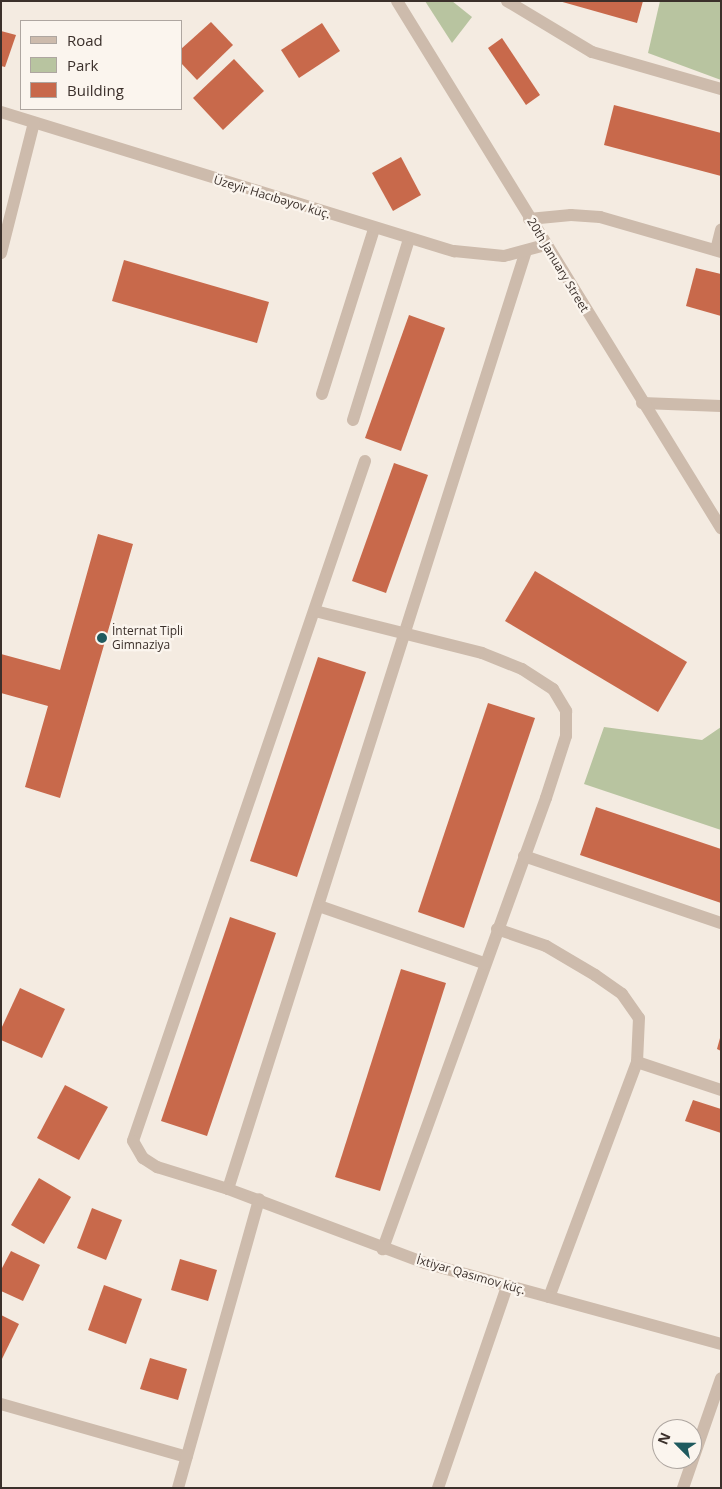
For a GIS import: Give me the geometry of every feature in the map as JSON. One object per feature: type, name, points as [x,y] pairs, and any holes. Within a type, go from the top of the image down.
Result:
[{"type":"street","name":"20th January Street","points":[[397,1],[642,403],[721,528]]},
{"type":"street","points":[[507,1],[592,52],[721,89]]},
{"type":"street","name":"Üzeyir Hacıbəyov küç.","points":[[1,112],[409,239],[476,254],[504,256],[545,245]]},
{"type":"street","points":[[1,253],[34,123]]},
{"type":"street","points":[[529,219],[572,215],[600,217],[718,251],[721,230]]},
{"type":"street","points":[[322,394],[374,229]]},
{"type":"street","points":[[352,420],[409,239]]},
{"type":"street","points":[[228,1189],[407,634],[526,251]]},
{"type":"street","points":[[642,403],[721,406]]},
{"type":"street","name":"İxtiyar Qasımov küç.","points":[[365,461],[133,1141],[143,1158],[157,1167],[259,1199],[383,1249],[507,1286],[721,1344]]},
{"type":"street","points":[[315,610],[482,653],[522,668],[552,689],[566,712],[566,736],[383,1249]]},
{"type":"street","points":[[524,856],[721,923]]},
{"type":"street","points":[[319,906],[484,963]]},
{"type":"street","points":[[497,929],[546,946],[622,994],[639,1018],[638,1062],[549,1297]]},
{"type":"street","points":[[638,1062],[721,1090]]},
{"type":"street","points":[[178,1488],[259,1199]]},
{"type":"street","points":[[438,1488],[507,1286]]},
{"type":"street","points":[[683,1488],[721,1378]]},
{"type":"street","points":[[1,1404],[186,1457]]},
{"type":"green space","points":[[425,1],[452,1],[472,17],[452,43]]},
{"type":"green space","points":[[660,1],[721,1],[721,80],[648,53]]},
{"type":"green space","points":[[604,727],[702,740],[721,727],[721,830],[584,784]]},
{"type":"building","points":[[559,1],[643,1],[637,23]]},
{"type":"building","points":[[211,22],[233,45],[197,80],[182,64],[182,48]]},
{"type":"building","points":[[322,23],[340,51],[299,78],[281,50]]},
{"type":"building","points":[[1,31],[16,35],[5,67],[1,66]]},
{"type":"building","points":[[502,38],[540,95],[526,105],[488,48]]},
{"type":"building","points":[[234,59],[264,91],[223,130],[193,98]]},
{"type":"building","points":[[614,105],[721,133],[721,176],[604,145]]},
{"type":"building","points":[[401,157],[421,195],[393,211],[372,173]]},
{"type":"building","points":[[124,260],[269,302],[257,343],[112,301]]},
{"type":"building","points":[[696,268],[721,274],[721,316],[686,306]]},
{"type":"building","points":[[409,315],[445,328],[401,451],[365,438]]},
{"type":"building","points":[[394,463],[428,475],[386,593],[352,581]]},
{"type":"building","points":[[98,534],[133,544],[60,798],[25,787],[48,706],[1,693],[1,654],[60,670]]},
{"type":"building","points":[[535,571],[687,662],[658,712],[505,621]]},
{"type":"building","points":[[318,657],[366,672],[297,877],[250,861]]},
{"type":"building","points":[[488,703],[535,718],[464,928],[418,912]]},
{"type":"building","points":[[596,807],[721,849],[721,903],[580,855]]},
{"type":"building","points":[[230,917],[276,933],[207,1136],[161,1121]]},
{"type":"building","points":[[401,969],[446,983],[380,1191],[335,1177]]},
{"type":"building","points":[[20,988],[65,1009],[42,1058],[1,1040],[1,1029]]},
{"type":"building","points":[[721,1038],[721,1051],[717,1049]]},
{"type":"building","points":[[65,1085],[108,1107],[79,1160],[37,1138]]},
{"type":"building","points":[[693,1100],[721,1109],[721,1133],[685,1121]]},
{"type":"building","points":[[39,1178],[71,1197],[44,1244],[11,1225]]},
{"type":"building","points":[[92,1208],[122,1220],[106,1260],[77,1248]]},
{"type":"building","points":[[11,1251],[40,1265],[23,1301],[1,1291],[1,1270]]},
{"type":"building","points":[[180,1259],[217,1270],[208,1301],[171,1290]]},
{"type":"building","points":[[104,1285],[142,1299],[126,1344],[88,1330]]},
{"type":"building","points":[[1,1315],[19,1324],[1,1361]]},
{"type":"building","points":[[150,1358],[187,1369],[178,1400],[140,1389]]},
{"type":"place","name":"İnternat Tipli Gimnaziya","points":[[102,638]]}]
